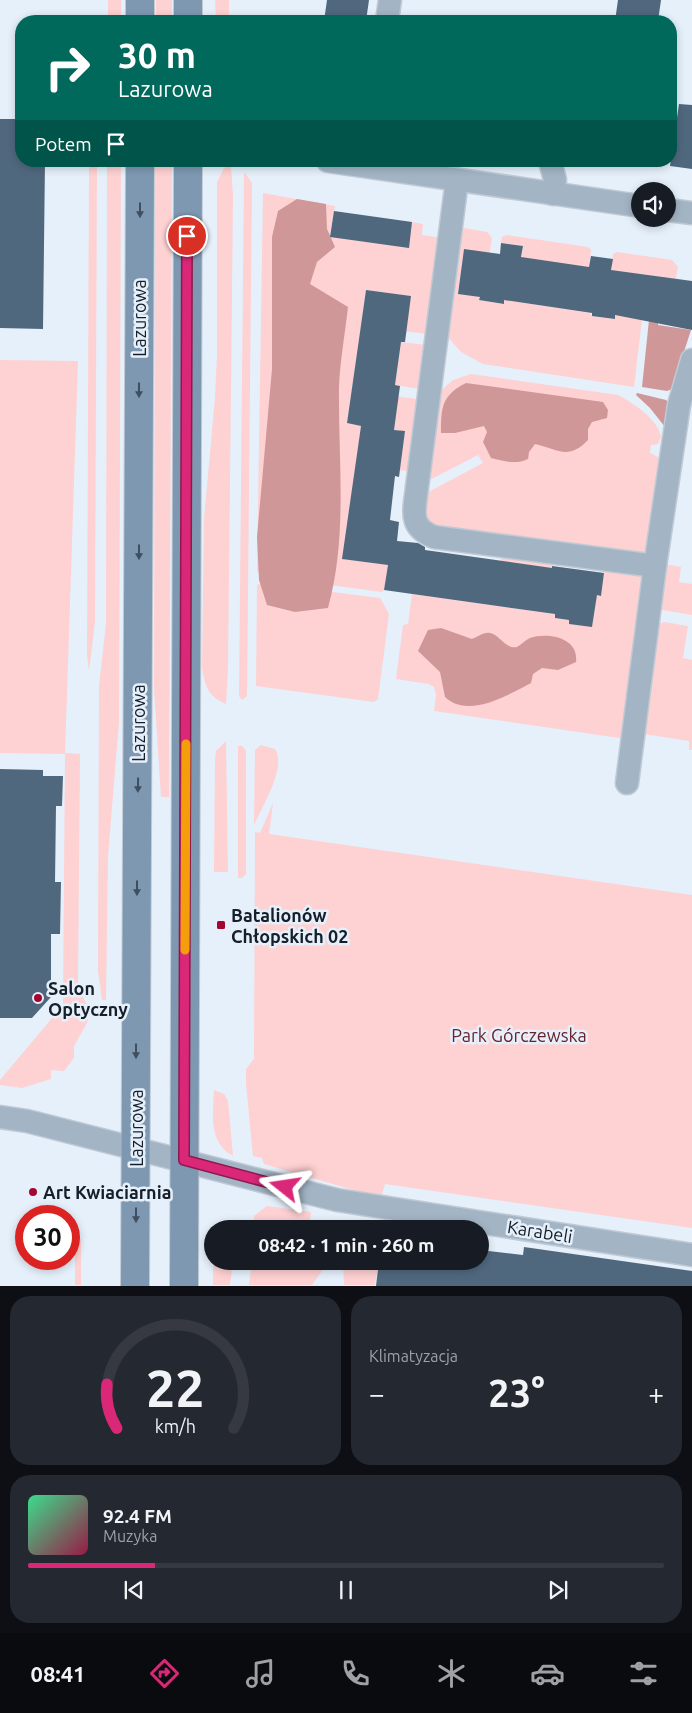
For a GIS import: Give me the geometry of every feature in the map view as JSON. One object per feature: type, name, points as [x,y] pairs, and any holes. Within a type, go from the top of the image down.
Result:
[{"type":"main road","points":[[140,0],[140,15]]},
{"type":"main road","points":[[188,0],[188,15]]},
{"type":"main road","name":"Lazurowa","points":[[135,1286],[140,167]]},
{"type":"main road","points":[[184,1286],[188,167]]},
{"type":"street","points":[[388,15],[390,0]]},
{"type":"street","points":[[369,167],[631,205]]},
{"type":"street","points":[[552,167],[555,180],[553,194]]},
{"type":"street","points":[[457,180],[416,495],[415,522],[424,533],[434,537],[655,566]]},
{"type":"street","points":[[676,211],[692,213]]},
{"type":"street","points":[[627,782],[655,566],[679,405],[692,360]]},
{"type":"street","name":"Karabeli","points":[[0,1118],[27,1121],[337,1200],[692,1255]]},
{"type":"green space","points":[[108,0],[121,0],[121,15],[108,15]]},
{"type":"green space","points":[[156,0],[172,0],[172,15],[156,15]]},
{"type":"green space","points":[[215,0],[229,0],[229,15],[216,15]]},
{"type":"green space","points":[[89,167],[97,167],[95,622],[89,671],[87,654]]},
{"type":"green space","points":[[107,167],[121,167],[119,722],[108,856],[106,1000],[102,1000],[98,971],[99,686],[106,623]]},
{"type":"green space","points":[[155,167],[172,167],[169,797],[161,797],[154,688]]},
{"type":"green space","points":[[231,167],[233,196],[228,670],[226,704],[211,694],[204,679],[202,666],[204,519],[217,355],[217,182],[224,168]]},
{"type":"green space","points":[[244,172],[252,183],[247,696],[242,700],[239,696]]},
{"type":"green space","points":[[263,193],[335,206],[330,236],[412,222],[423,224],[422,235],[442,238],[428,334],[402,331],[411,296],[366,290],[347,423],[361,426],[343,559],[388,565],[384,590],[382,592],[263,576],[257,571]]},
{"type":"green space","points":[[464,228],[487,232],[492,238],[489,257],[464,249],[458,293],[480,297],[479,300],[503,304],[504,300],[590,313],[592,316],[615,319],[615,315],[642,319],[634,387],[483,364],[461,352],[445,334],[456,231]]},
{"type":"green space","points":[[506,235],[588,247],[591,250],[589,270],[521,261],[523,246],[501,243],[502,237]]},
{"type":"green space","points":[[617,252],[672,260],[678,267],[675,282],[643,274],[611,273],[613,254]]},
{"type":"green space","points":[[401,342],[426,345],[420,389],[395,385]]},
{"type":"green space","points":[[0,360],[78,361],[65,753],[80,754],[78,984],[90,1013],[87,1023],[74,1046],[74,1058],[64,1071],[51,1070],[51,1079],[22,1088],[0,1085],[0,1080],[63,1005],[65,754],[0,753]]},
{"type":"green space","points":[[471,374],[618,395],[650,418],[659,430],[661,437],[658,444],[651,445],[650,453],[658,457],[661,466],[650,549],[639,558],[433,529],[418,507],[419,497],[483,463],[478,455],[420,485],[439,392],[453,380]]},
{"type":"green space","points":[[393,396],[418,399],[412,471],[396,470],[405,432],[391,429]]},
{"type":"green space","points":[[502,551],[641,574],[643,579],[626,739],[434,711],[436,695],[434,687],[429,684],[396,679],[403,625],[408,624],[412,594],[555,614],[555,618],[569,620],[569,624],[592,626],[596,601],[589,594],[601,595],[604,572],[553,564],[551,572],[500,565]]},
{"type":"green space","points":[[664,564],[681,567],[679,582],[692,584],[692,615],[662,610],[658,604]]},
{"type":"green space","points":[[262,583],[380,598],[389,614],[378,699],[374,702],[256,686],[257,585]]},
{"type":"green space","points":[[664,622],[688,626],[683,658],[692,660],[692,750],[689,750],[689,741],[644,734],[656,654],[651,653],[655,626]]},
{"type":"green space","points":[[226,741],[228,872],[214,872],[215,759],[216,751]]},
{"type":"green space","points":[[261,745],[275,749],[278,757],[278,766],[272,787],[254,825],[255,750]]},
{"type":"green space","points":[[238,746],[242,746],[246,751],[246,874],[242,878],[238,878]]},
{"type":"green space","name":"Park Górczewska","points":[[273,803],[269,834],[692,895],[692,1228],[385,1184],[381,1198],[264,1164],[262,1158],[253,1156],[246,1069],[254,1059],[255,832],[260,833]]},
{"type":"green space","points":[[214,1090],[224,1094],[228,1101],[233,1156],[219,1143],[216,1136],[213,1118]]},
{"type":"green space","points":[[267,1206],[311,1212],[310,1220],[254,1220],[254,1216]]},
{"type":"green space","points":[[81,1239],[81,1285],[75,1285],[75,1270],[80,1270]]},
{"type":"green space","points":[[213,1270],[232,1270],[230,1285],[213,1285]]},
{"type":"green space","points":[[251,1270],[323,1270],[312,1285],[249,1285]]},
{"type":"green space","points":[[343,1270],[378,1270],[375,1285],[344,1285]]},
{"type":"shaded area","points":[[297,199],[326,204],[327,229],[335,247],[317,262],[310,284],[348,307],[339,387],[341,498],[338,554],[334,581],[328,608],[295,612],[267,605],[259,580],[257,537],[272,369],[272,237],[278,211]]},
{"type":"shaded area","points":[[649,320],[658,322],[658,325],[691,330],[672,389],[667,391],[642,387]]},
{"type":"shaded area","points":[[466,383],[603,402],[608,410],[607,418],[592,422],[588,429],[588,440],[575,450],[563,452],[535,444],[529,452],[528,459],[523,461],[510,462],[491,458],[483,442],[487,432],[484,426],[455,433],[441,433],[444,403],[452,392]]},
{"type":"shaded area","points":[[637,393],[668,402],[665,427],[650,408],[636,395]]},
{"type":"shaded area","points":[[441,628],[472,639],[490,633],[513,647],[517,647],[526,640],[538,636],[554,637],[568,642],[573,647],[576,654],[576,662],[558,670],[542,668],[533,674],[531,683],[500,699],[488,703],[465,706],[454,703],[445,697],[440,672],[418,651],[428,630]]},
{"type":"building","points":[[327,0],[369,0],[367,15],[325,15]]},
{"type":"building","points":[[618,0],[661,0],[659,15],[616,15]]},
{"type":"building","points":[[679,104],[692,105],[692,169],[677,167],[677,118]]},
{"type":"building","points":[[0,119],[15,119],[15,167],[45,167],[43,329],[0,328]]},
{"type":"building","points":[[334,211],[412,222],[409,248],[330,237]]},
{"type":"building","points":[[501,243],[523,246],[521,257],[589,267],[591,256],[613,259],[611,270],[692,281],[692,330],[615,315],[615,319],[592,316],[592,313],[504,300],[504,304],[479,300],[480,297],[458,294],[464,249],[500,254]]},
{"type":"building","points":[[366,290],[411,296],[405,342],[401,342],[395,385],[400,386],[394,430],[405,431],[399,477],[395,476],[390,520],[399,522],[397,541],[418,543],[425,547],[425,550],[552,568],[552,566],[604,573],[601,596],[597,595],[592,627],[569,624],[569,620],[555,618],[555,614],[384,590],[388,565],[342,559],[361,426],[347,423]]},
{"type":"building","points":[[0,769],[43,770],[43,776],[63,776],[62,806],[56,806],[55,882],[61,882],[60,934],[51,934],[51,997],[32,1018],[0,1018]]},
{"type":"building","points":[[524,1247],[692,1271],[692,1286],[376,1286],[378,1270],[489,1270],[489,1251],[523,1255]]},
{"type":"slow traffic","points":[[185,950],[186,744]]},
{"type":"place","name":"Batalionów Chłopskich 02","points":[[221,925]]},
{"type":"place","name":"Salon Optyczny","points":[[38,998]]},
{"type":"place","name":"Art Kwiaciarnia","points":[[33,1192]]},
{"type":"route","points":[[187,236],[184,1160],[285,1187]]}]
